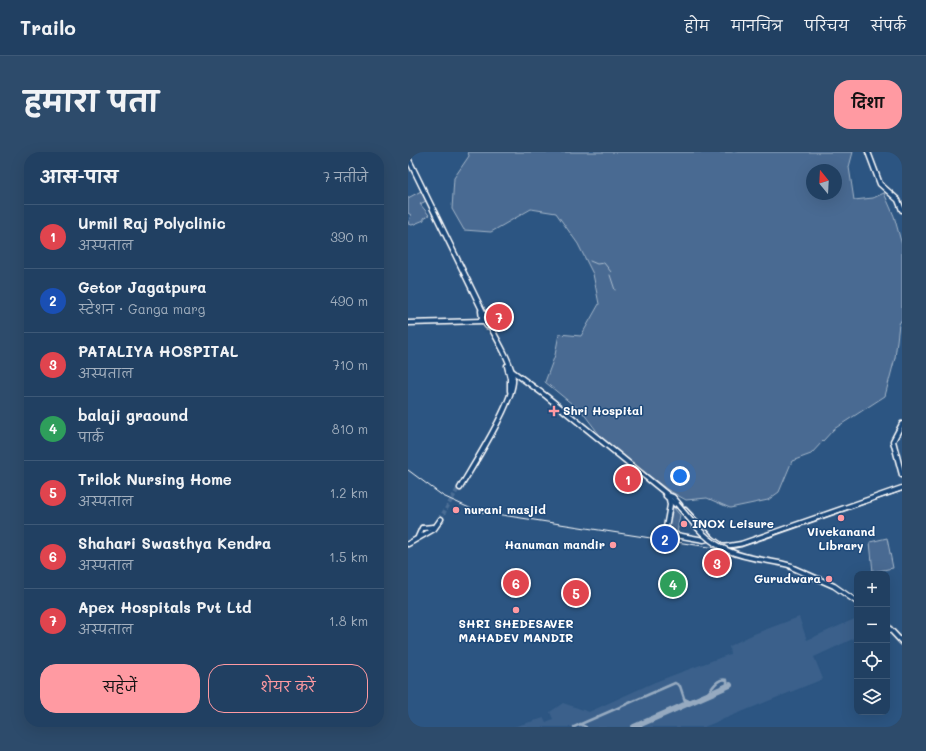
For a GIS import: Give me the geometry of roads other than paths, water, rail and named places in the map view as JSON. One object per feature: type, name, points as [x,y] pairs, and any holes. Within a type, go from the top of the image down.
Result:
[{"type":"main road","points":[[868,152],[883,186],[898,200],[902,210]]},
{"type":"main road","points":[[408,158],[484,319],[512,373],[514,384],[504,410],[459,487]]},
{"type":"main road","points":[[409,164],[456,258]]},
{"type":"main road","points":[[883,186],[898,198],[902,205]]},
{"type":"main road","points":[[408,322],[484,319]]},
{"type":"main road","points":[[512,373],[520,380],[526,381]]},
{"type":"main road","points":[[512,373],[526,381],[668,496],[705,536],[721,548],[736,554],[799,568],[840,589],[854,598]]},
{"type":"main road","points":[[464,479],[508,397],[512,373]]},
{"type":"main road","points":[[514,384],[520,380]]},
{"type":"main road","points":[[901,473],[893,441],[902,424]]},
{"type":"main road","points":[[668,496],[673,497],[710,538],[725,548],[763,537],[902,488]]},
{"type":"main road","points":[[668,496],[670,505],[664,530],[666,533],[704,540],[710,538]]},
{"type":"main road","points":[[676,505],[671,506],[667,531],[710,538]]},
{"type":"main road","points":[[440,522],[433,528],[408,543],[440,522]]},
{"type":"main road","points":[[418,537],[423,528],[433,528]]},
{"type":"main road","points":[[890,628],[902,641]]},
{"type":"waterway","points":[[590,261],[597,264],[604,263],[611,272]]},
{"type":"waterway","points":[[610,275],[615,290]]},
{"type":"tunnel","points":[[440,519],[459,487]]},
{"type":"railway","points":[[408,470],[443,496],[476,511],[722,549],[742,546],[902,491]]},
{"type":"place","name":"Apex Hospitals Pvt Ltd","points":[[499,317]]},
{"type":"place","name":"Shri Hospital","points":[[554,411]]},
{"type":"place","name":"Urmil Raj Polyclinic","points":[[628,479]]},
{"type":"place","name":"nurani masjid","points":[[456,510]]},
{"type":"place","name":"Vivekanand Library","points":[[841,518]]},
{"type":"place","name":"INOX Leisure","points":[[684,524]]},
{"type":"place","name":"Getor Jagatpura","points":[[665,539]]},
{"type":"place","name":"Hanuman mandir","points":[[613,545]]},
{"type":"place","name":"PATALIYA HOSPITAL","points":[[717,563]]},
{"type":"place","name":"Gurudwara","points":[[829,579]]},
{"type":"place","name":"Shahari Swasthya Kendra","points":[[516,583]]},
{"type":"place","name":"balaji graound","points":[[673,584]]},
{"type":"place","name":"Trilok Nursing Home","points":[[576,593]]},
{"type":"place","name":"SHRI SHEDESAVER MAHADEV MANDIR","points":[[516,610]]}]
